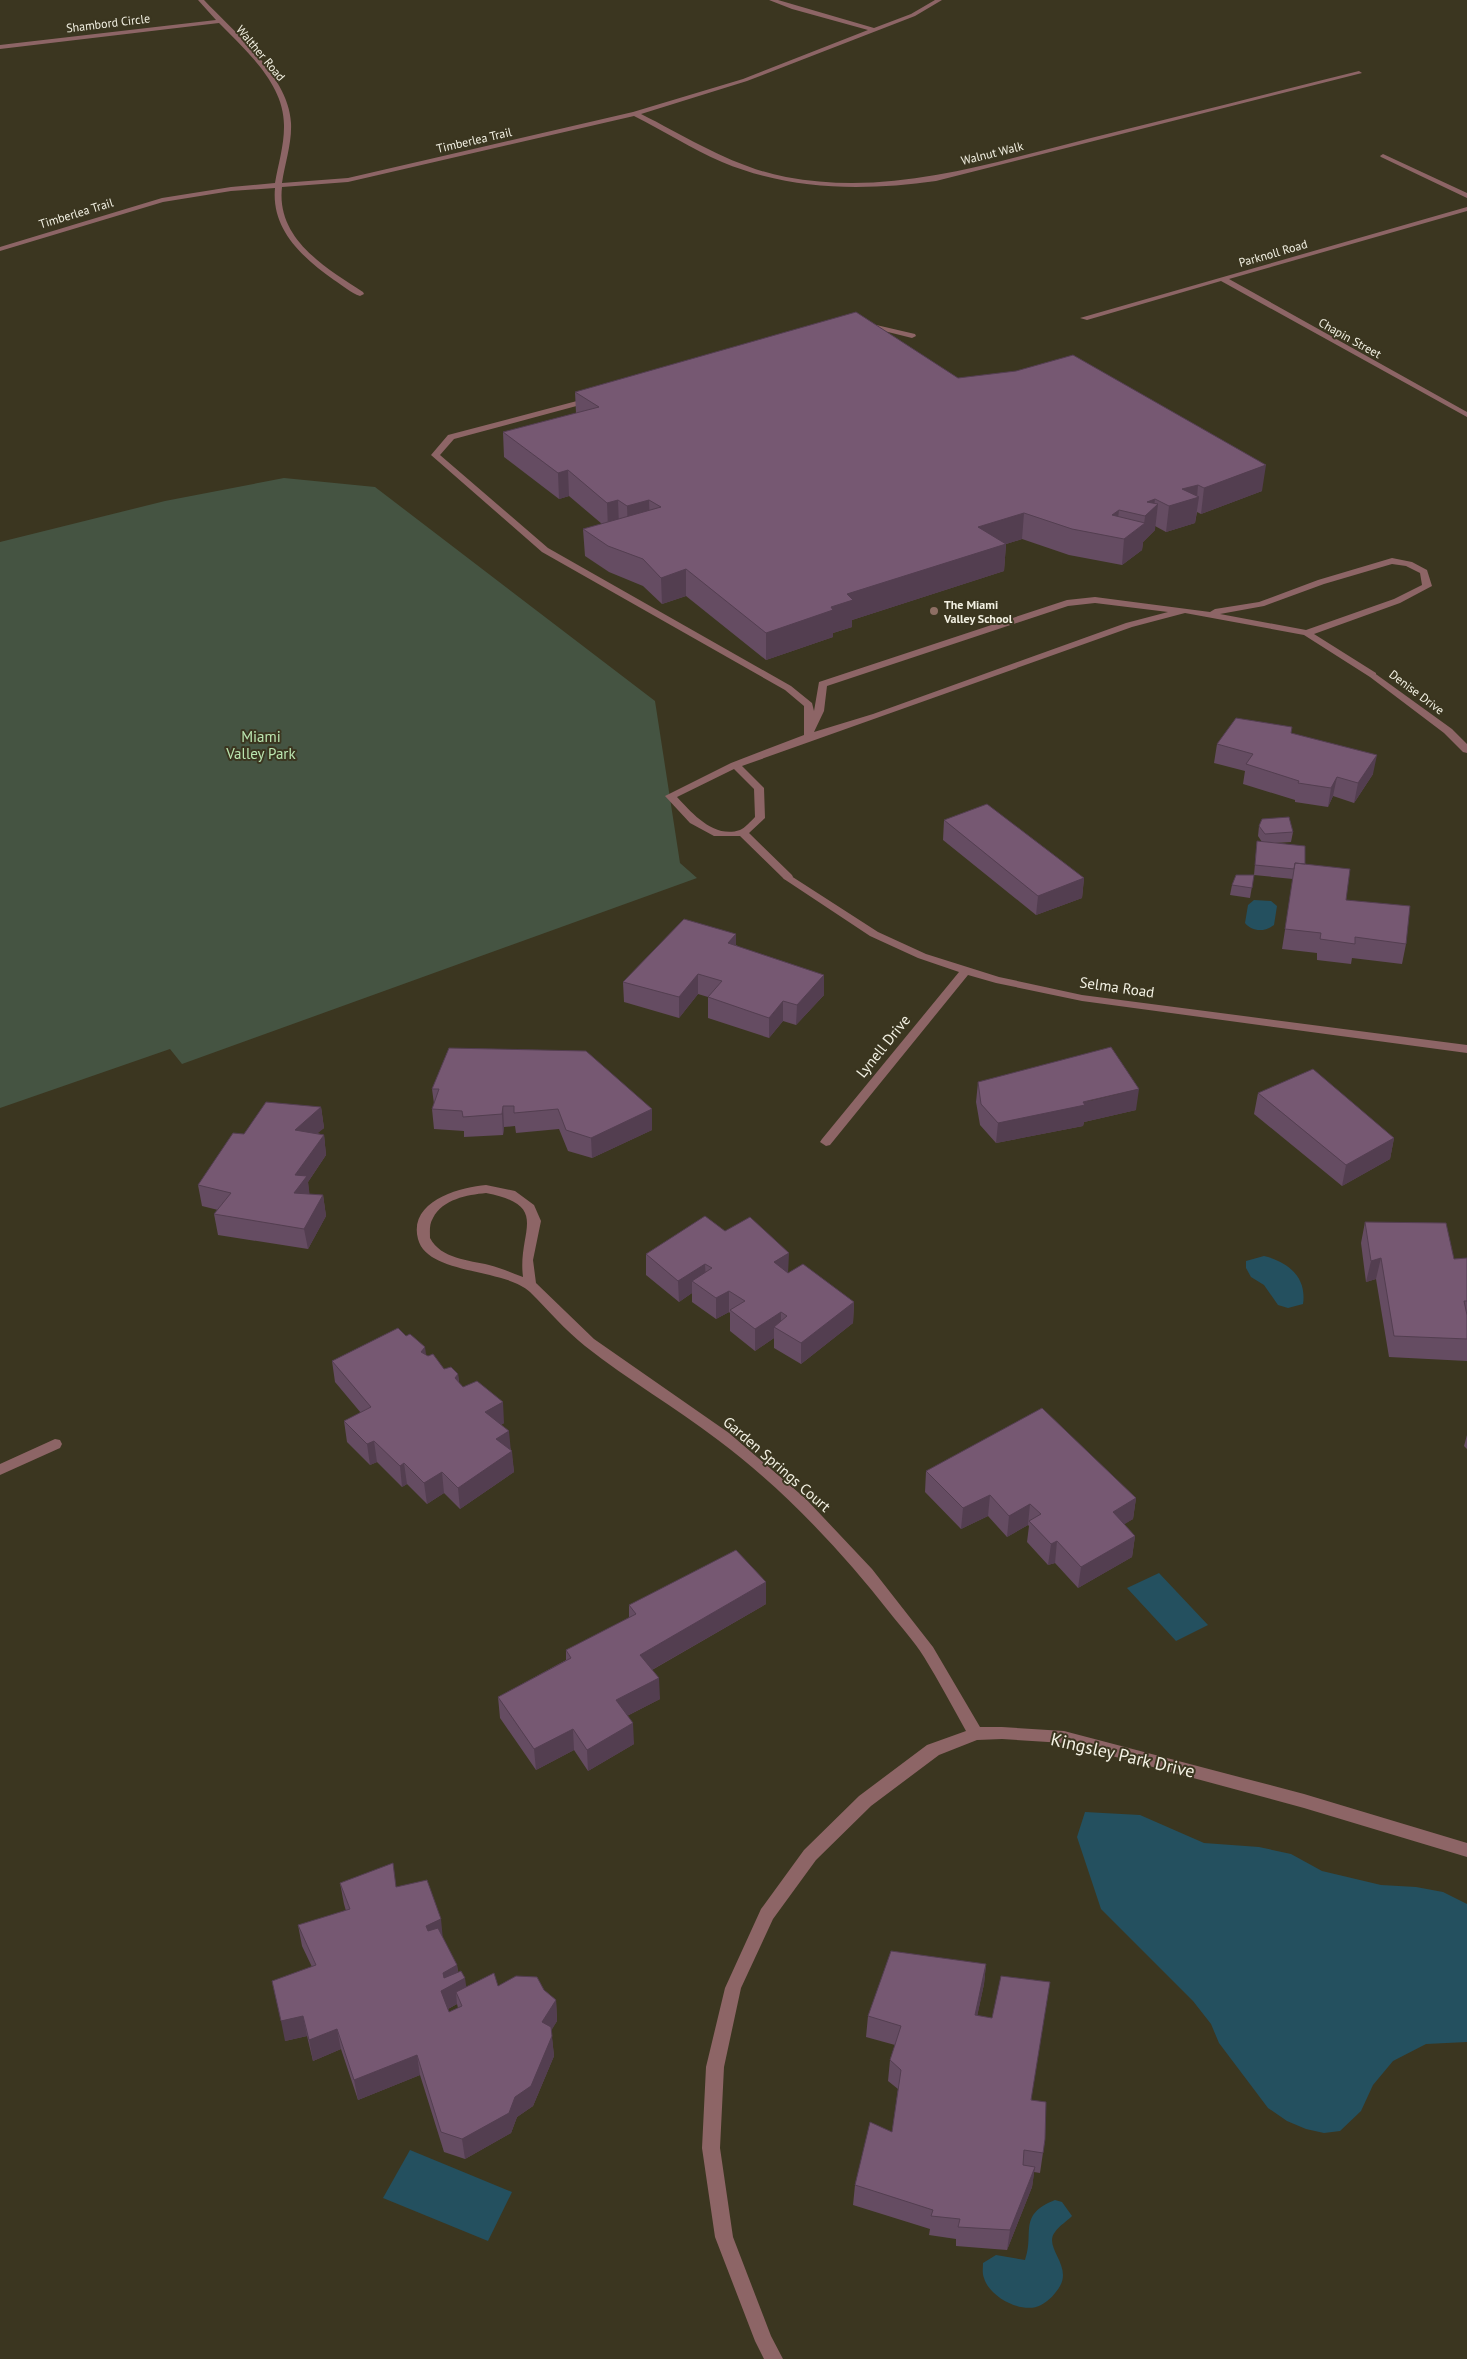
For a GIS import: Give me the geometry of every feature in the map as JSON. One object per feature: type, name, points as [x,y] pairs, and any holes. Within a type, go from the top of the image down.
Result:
[{"type":"street","name":"Walther Road","points":[[201,0],[272,79],[283,99],[288,120],[287,142],[276,186],[278,210],[284,226],[301,250],[321,268],[360,294]]},
{"type":"street","points":[[772,0],[874,30]]},
{"type":"street","name":"Timberlea Trail","points":[[0,249],[162,200],[230,189],[348,180],[399,170],[635,114],[745,80],[913,15],[939,0]]},
{"type":"street","name":"Shambord Circle","points":[[0,47],[219,20]]},
{"type":"street","name":"Walnut Walk","points":[[635,114],[736,164],[763,174],[821,184],[886,185],[936,179],[1359,73]]},
{"type":"street","points":[[1382,156],[1467,196]]},
{"type":"street","name":"Parknoll Road","points":[[1084,318],[1467,209]]},
{"type":"street","name":"Chapin Street","points":[[1223,280],[1467,415]]},
{"type":"street","points":[[853,331],[872,326],[912,336]]},
{"type":"street","points":[[604,396],[451,436],[439,447],[435,455],[545,550],[788,688],[809,705],[809,737]]},
{"type":"street","points":[[735,765],[760,788],[760,818],[743,833],[718,834],[694,821],[670,796],[735,765],[809,737],[878,716],[1129,625],[1185,610],[1307,633],[1397,601],[1427,586],[1424,572],[1409,564],[1392,562],[1321,582],[1261,604],[1221,612],[1095,600],[1067,603],[822,684],[819,711],[809,737]]},
{"type":"street","name":"Denise Drive","points":[[1307,633],[1374,674],[1448,732],[1467,750]]},
{"type":"street","name":"Selma Road","points":[[743,833],[788,877],[874,934],[922,956],[965,971],[1082,998],[1467,1050]]},
{"type":"street","name":"Lynell Drive","points":[[826,1142],[965,971]]},
{"type":"street","name":"Garden Springs Court","points":[[530,1286],[527,1260],[535,1221],[528,1206],[511,1194],[486,1189],[462,1191],[441,1200],[426,1217],[422,1234],[430,1249],[449,1261],[488,1269],[530,1286],[590,1342],[724,1437],[800,1503],[867,1573],[928,1650],[976,1734]]},
{"type":"street","points":[[0,1470],[55,1444]]},
{"type":"street","name":"Kingsley Park Drive","points":[[774,2359],[764,2341],[724,2237],[711,2148],[715,2068],[733,1988],[767,1914],[810,1855],[865,1801],[933,1750],[976,1734],[1002,1733],[1064,1737],[1304,1801],[1467,1850]]},
{"type":"green space","name":"Miami Valley Park","points":[[284,478],[375,487],[655,701],[680,863],[697,878],[182,1064],[170,1049],[0,1108],[0,542],[165,501]]},
{"type":"water","points":[[1254,900],[1271,901],[1277,906],[1274,925],[1267,929],[1259,930],[1251,928],[1245,923],[1248,905]]},
{"type":"water","points":[[1264,1256],[1281,1262],[1294,1272],[1302,1286],[1303,1304],[1288,1308],[1278,1305],[1264,1285],[1251,1277],[1246,1268],[1246,1261]]},
{"type":"water","points":[[1159,1573],[1208,1625],[1176,1641],[1127,1588]]},
{"type":"water","points":[[1085,1812],[1140,1815],[1204,1843],[1259,1847],[1291,1854],[1322,1871],[1381,1885],[1416,1887],[1443,1892],[1467,1904],[1467,2042],[1426,2044],[1393,2061],[1373,2085],[1361,2111],[1340,2131],[1324,2133],[1306,2129],[1287,2121],[1268,2108],[1219,2043],[1211,2024],[1193,2001],[1101,1909],[1077,1837]]},
{"type":"water","points":[[410,2150],[512,2192],[488,2241],[383,2198]]},
{"type":"water","points":[[1055,2200],[1062,2202],[1072,2216],[1055,2232],[1052,2238],[1054,2250],[1063,2271],[1063,2278],[1054,2294],[1041,2305],[1025,2308],[1016,2306],[999,2298],[992,2292],[984,2278],[983,2263],[996,2255],[1025,2260],[1028,2250],[1031,2218],[1043,2206]]},
{"type":"building","name":"The Miami Valley School","points":[[856,312],[958,378],[1016,371],[1073,355],[1266,465],[1204,488],[1198,485],[1182,489],[1199,497],[1169,506],[1155,499],[1147,502],[1158,504],[1145,516],[1119,510],[1112,515],[1145,523],[1124,539],[1072,529],[1024,513],[978,527],[1006,544],[847,594],[853,600],[831,607],[833,610],[766,633],[686,569],[661,578],[643,559],[608,546],[583,529],[661,507],[649,500],[627,506],[618,500],[607,503],[568,470],[558,473],[503,432],[599,407],[575,392]]},
{"type":"building","points":[[1236,718],[1292,727],[1291,733],[1377,755],[1358,783],[1337,777],[1331,788],[1298,783],[1299,781],[1246,764],[1253,754],[1217,744]]},
{"type":"building","points":[[987,804],[1084,878],[1038,896],[944,820]]},
{"type":"building","points":[[1289,817],[1293,832],[1265,834],[1259,826],[1262,819]]},
{"type":"building","points":[[1257,841],[1305,846],[1305,864],[1295,863],[1294,869],[1255,865]]},
{"type":"building","points":[[1295,863],[1350,869],[1346,900],[1410,906],[1406,944],[1355,937],[1355,944],[1320,939],[1321,933],[1285,929]]},
{"type":"building","points":[[1236,875],[1254,875],[1252,888],[1232,885]]},
{"type":"building","points":[[684,919],[736,934],[728,943],[824,975],[797,1005],[783,1001],[769,1018],[708,997],[722,981],[698,974],[679,997],[623,982]]},
{"type":"building","points":[[1111,1047],[1139,1089],[1083,1102],[1085,1105],[998,1123],[981,1104],[978,1082]]},
{"type":"building","points":[[449,1048],[586,1051],[652,1109],[591,1138],[566,1130],[558,1109],[514,1113],[514,1106],[503,1106],[502,1114],[463,1117],[462,1111],[432,1109],[439,1089],[432,1089]]},
{"type":"building","points":[[1313,1069],[1394,1138],[1346,1165],[1258,1093]]},
{"type":"building","points":[[266,1102],[321,1107],[295,1130],[324,1135],[295,1175],[307,1176],[294,1193],[323,1195],[304,1229],[214,1214],[231,1193],[198,1185],[233,1133],[244,1134]]},
{"type":"building","points":[[705,1216],[725,1231],[750,1217],[789,1253],[774,1262],[788,1273],[803,1264],[854,1302],[801,1343],[774,1327],[787,1316],[781,1312],[755,1329],[730,1310],[745,1301],[729,1291],[716,1298],[692,1281],[712,1268],[705,1264],[678,1281],[646,1254]]},
{"type":"building","points":[[1365,1222],[1446,1223],[1454,1259],[1467,1258],[1467,1301],[1464,1301],[1467,1315],[1467,1339],[1394,1336],[1381,1258],[1371,1261]]},
{"type":"building","points":[[398,1328],[406,1336],[410,1334],[425,1347],[421,1352],[428,1356],[433,1354],[444,1369],[451,1367],[458,1374],[455,1378],[463,1387],[477,1381],[503,1402],[485,1412],[509,1431],[496,1439],[512,1451],[458,1488],[442,1472],[424,1483],[404,1463],[400,1466],[374,1441],[367,1444],[344,1421],[371,1407],[332,1361]]},
{"type":"building","points":[[1042,1408],[1136,1498],[1113,1512],[1135,1536],[1081,1567],[1057,1541],[1051,1544],[1029,1521],[1041,1514],[1030,1504],[1009,1516],[990,1495],[963,1508],[926,1471]]},
{"type":"building","points":[[736,1550],[766,1582],[640,1655],[659,1678],[616,1700],[633,1723],[587,1750],[573,1729],[534,1749],[498,1697],[571,1658],[566,1650],[636,1614],[629,1605]]},
{"type":"building","points":[[393,1863],[396,1887],[427,1880],[441,1919],[426,1926],[428,1931],[438,1928],[457,1965],[443,1973],[444,1978],[461,1971],[465,1978],[441,1991],[449,2012],[462,2006],[456,1992],[494,1973],[498,1986],[516,1976],[537,1977],[544,1990],[556,2000],[542,2022],[551,2027],[552,2036],[531,2086],[515,2097],[509,2113],[462,2139],[441,2132],[417,2055],[354,2080],[337,2029],[309,2040],[303,2016],[281,2021],[272,1981],[316,1965],[298,1925],[350,1909],[340,1883]]},
{"type":"building","points":[[891,1951],[986,1964],[975,2015],[992,2018],[1001,1976],[1050,1982],[1031,2100],[1046,2102],[1043,2153],[1024,2150],[1023,2165],[1035,2167],[1010,2230],[958,2227],[960,2219],[931,2216],[933,2210],[855,2185],[870,2122],[892,2132],[901,2070],[890,2060],[901,2026],[868,2016]]},
{"type":"place","name":"The Miami Valley School","points":[[934,611]]}]
